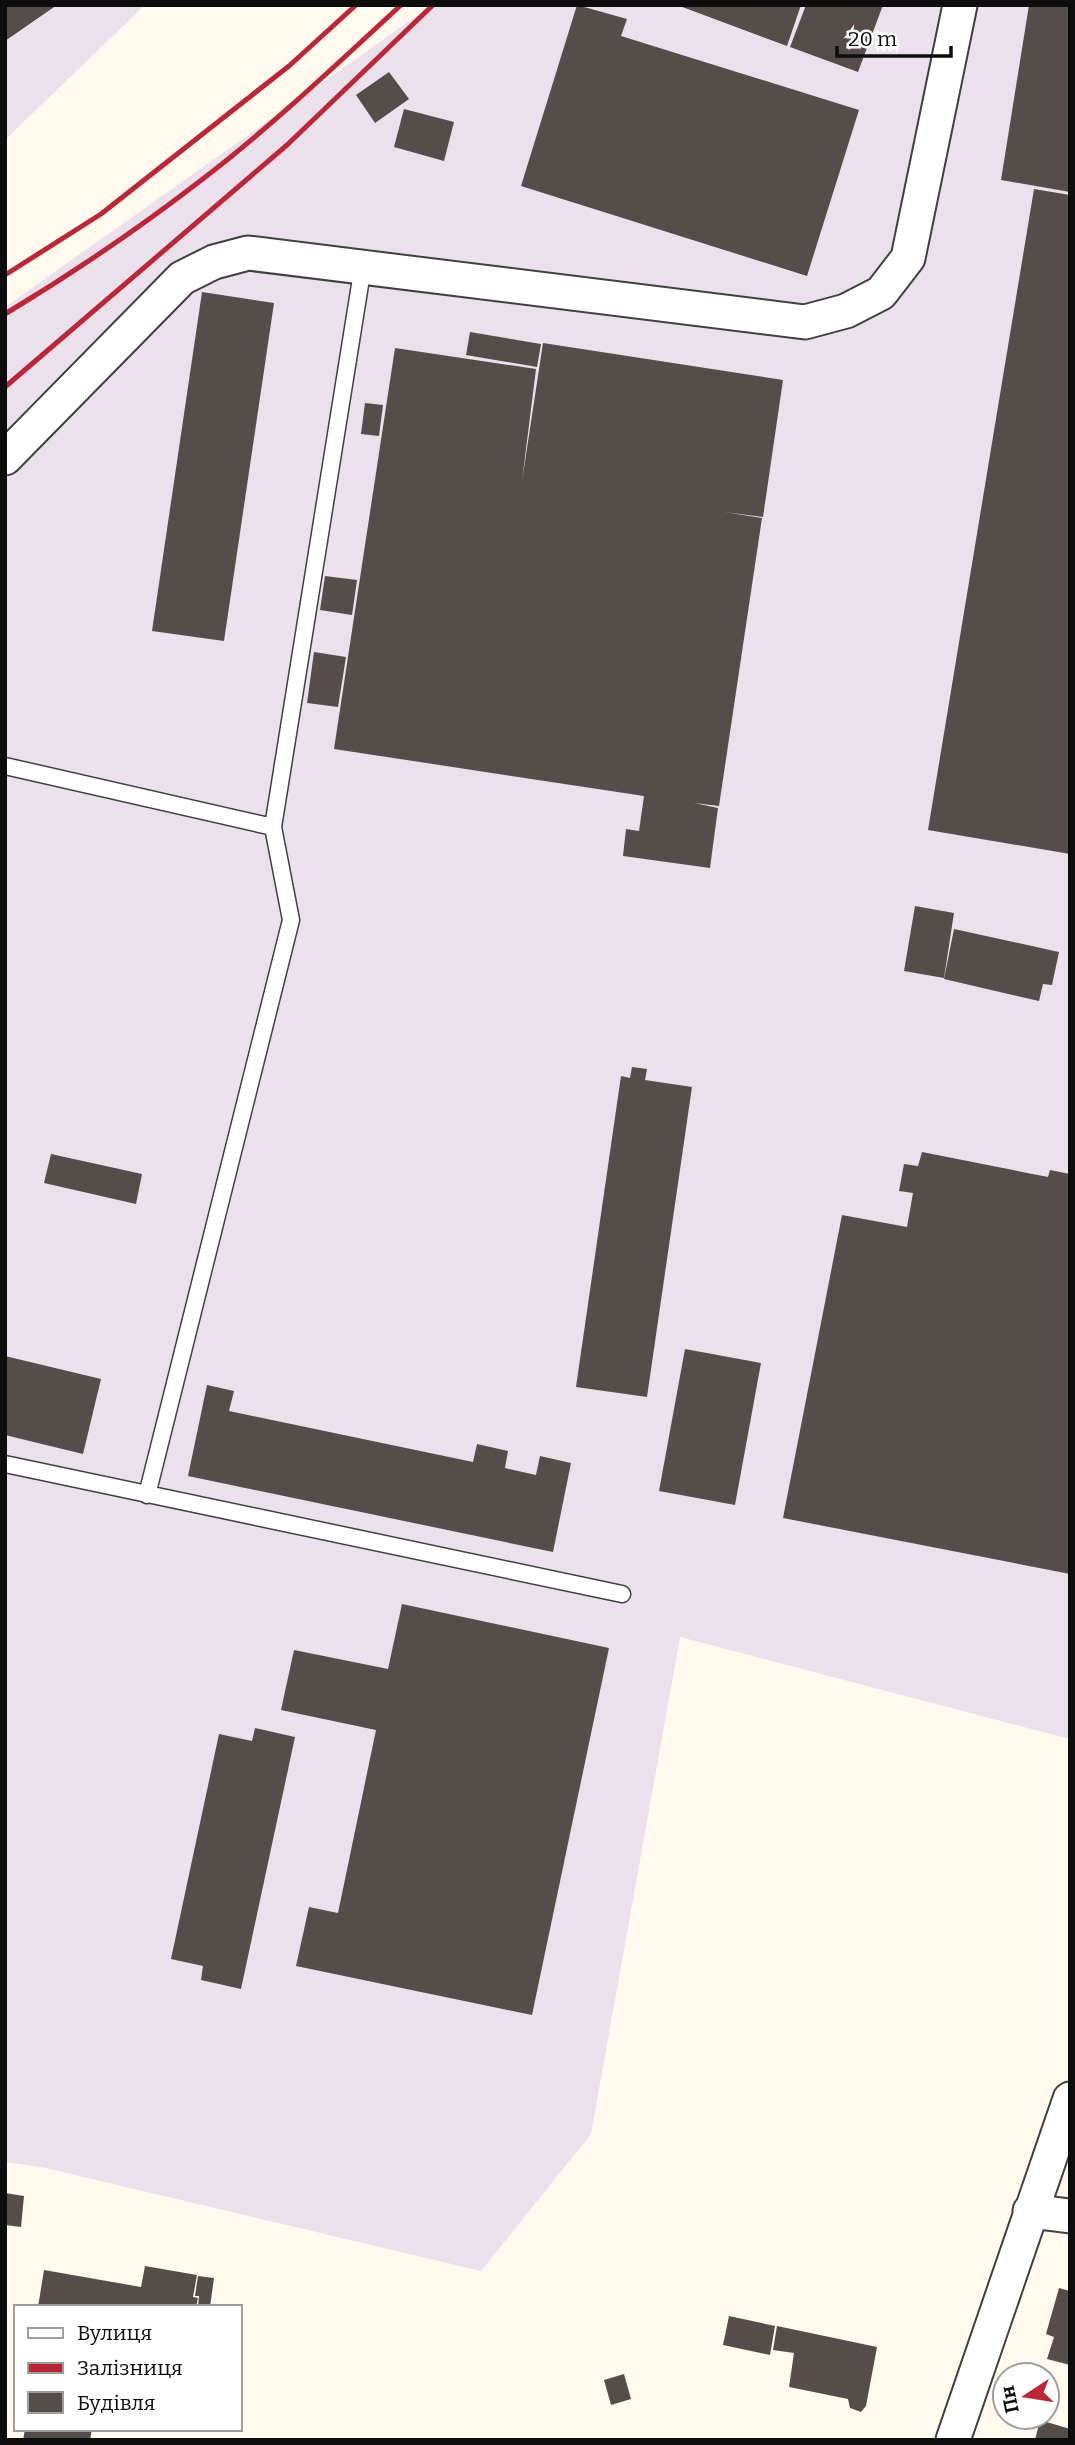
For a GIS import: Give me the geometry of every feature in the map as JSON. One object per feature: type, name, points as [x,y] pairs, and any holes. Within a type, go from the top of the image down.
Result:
[{"type":"street","points":[[5,458],[183,278],[214,262],[248,253],[806,322],[846,312],[881,293],[908,258],[960,5]]},
{"type":"street","points":[[953,2440],[1070,2099]]},
{"type":"street","points":[[1030,2211],[1070,2216]]},
{"type":"lane","points":[[147,1495],[291,920],[273,827],[363,266]]},
{"type":"lane","points":[[5,766],[273,827]]},
{"type":"lane","points":[[5,1464],[622,1594]]},
{"type":"shaded area","points":[[5,5],[145,5],[5,140]]},
{"type":"shaded area","points":[[432,5],[1070,5],[1070,1739],[680,1637],[591,2134],[481,2271],[41,2167],[5,2162],[5,307]]},
{"type":"building","points":[[5,5],[57,5],[5,41]]},
{"type":"building","points":[[577,5],[627,19],[621,36],[859,110],[807,276],[521,186]]},
{"type":"building","points":[[677,5],[801,5],[787,46]]},
{"type":"building","points":[[806,5],[883,5],[858,72],[790,47]]},
{"type":"building","points":[[1029,5],[1070,5],[1070,192],[1001,180]]},
{"type":"building","points":[[389,72],[409,99],[375,123],[356,95]]},
{"type":"building","points":[[404,109],[454,122],[444,161],[394,147]]},
{"type":"building","points":[[1034,189],[1070,195],[1070,854],[928,830]]},
{"type":"building","points":[[202,292],[274,303],[224,641],[152,631]]},
{"type":"building","points":[[470,332],[541,344],[537,367],[466,355]]},
{"type":"building","points":[[543,343],[783,380],[763,517],[724,512],[762,518],[719,806],[694,803],[718,808],[710,868],[623,856],[626,829],[639,831],[644,796],[334,749],[395,348],[536,369],[522,481]]},
{"type":"building","points":[[365,403],[383,405],[379,436],[361,434]]},
{"type":"building","points":[[325,576],[357,580],[352,615],[320,610]]},
{"type":"building","points":[[314,652],[346,657],[338,707],[307,703]]},
{"type":"building","points":[[915,906],[954,913],[944,978],[904,971]]},
{"type":"building","points":[[954,929],[1059,952],[1052,985],[1043,984],[1039,1001],[944,979]]},
{"type":"building","points":[[632,1067],[647,1069],[645,1080],[692,1087],[647,1397],[576,1387],[621,1076],[630,1078]]},
{"type":"building","points":[[922,1152],[1048,1177],[1050,1170],[1070,1174],[1070,1574],[783,1518],[842,1215],[907,1227],[913,1193],[899,1191],[904,1164],[918,1166]]},
{"type":"building","points":[[51,1154],[142,1174],[136,1204],[44,1183]]},
{"type":"building","points":[[685,1349],[761,1363],[735,1505],[659,1491]]},
{"type":"building","points":[[5,1356],[101,1379],[83,1454],[5,1435]]},
{"type":"building","points":[[207,1385],[234,1391],[229,1411],[473,1462],[477,1444],[508,1451],[505,1468],[536,1475],[540,1456],[571,1463],[553,1552],[188,1476]]},
{"type":"building","points":[[402,1604],[609,1648],[532,2015],[296,1966],[309,1907],[338,1913],[376,1730],[281,1710],[294,1650],[388,1669]]},
{"type":"building","points":[[255,1728],[295,1737],[241,1989],[201,1980],[203,1966],[171,1959],[219,1734],[252,1741]]},
{"type":"building","points":[[5,2193],[24,2196],[21,2227],[5,2225]]},
{"type":"building","points":[[145,2266],[197,2275],[193,2297],[198,2298],[196,2305],[38,2305],[44,2270],[141,2287]]},
{"type":"building","points":[[198,2276],[214,2278],[210,2305],[198,2305],[199,2296],[195,2296]]},
{"type":"building","points":[[1059,2288],[1070,2291],[1070,2365],[1047,2359],[1054,2337],[1046,2334]]},
{"type":"building","points":[[729,2316],[775,2326],[770,2355],[723,2345]]},
{"type":"building","points":[[777,2326],[877,2347],[866,2406],[861,2412],[850,2408],[848,2399],[789,2387],[794,2353],[773,2350]]},
{"type":"building","points":[[624,2374],[631,2399],[611,2405],[604,2380]]},
{"type":"building","points":[[1061,2426],[1070,2429],[1070,2440],[1035,2440],[1037,2431],[1061,2431]]},
{"type":"building","points":[[25,2431],[92,2431],[90,2440],[23,2440]]},
{"type":"railway","points":[[5,275],[101,214],[289,66],[356,5]]},
{"type":"railway","points":[[5,314],[106,249],[230,158],[401,5]]},
{"type":"railway","points":[[5,387],[287,145],[433,5]]}]
